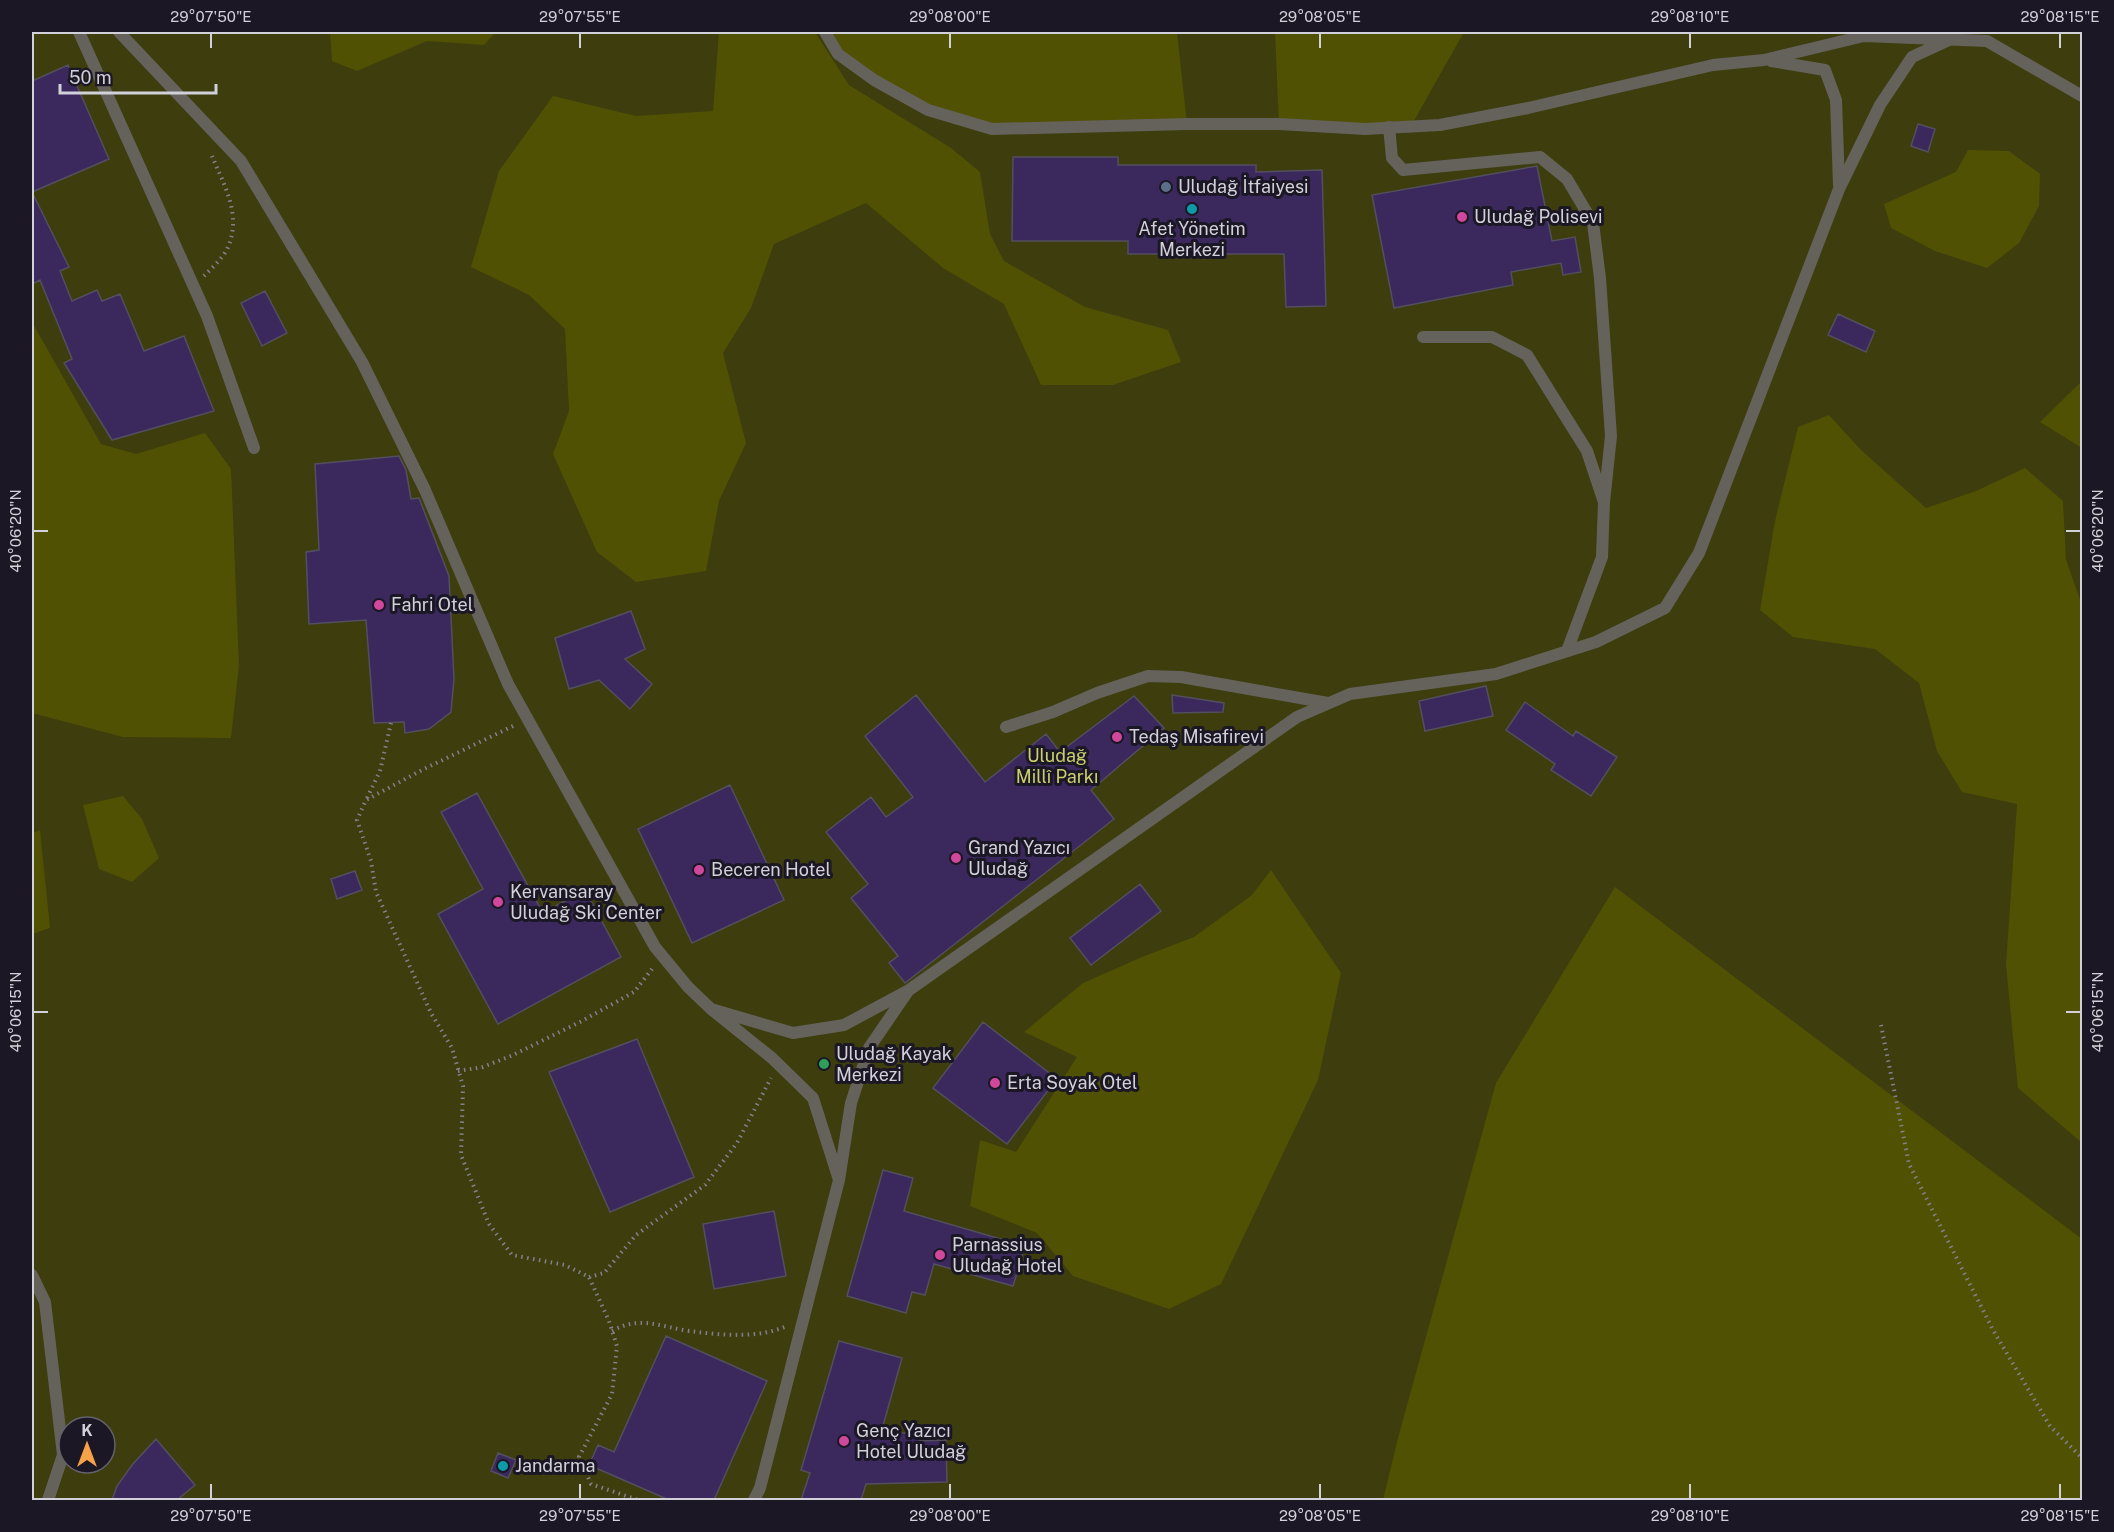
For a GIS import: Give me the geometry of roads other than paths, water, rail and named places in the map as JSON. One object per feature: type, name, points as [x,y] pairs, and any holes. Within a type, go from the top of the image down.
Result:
[{"type":"street","points":[[79,32],[207,316],[254,448]]},
{"type":"street","points":[[119,32],[241,161],[350,343],[425,490],[508,684],[655,947],[688,987],[711,1009],[778,1063],[813,1098],[839,1180]]},
{"type":"street","points":[[825,32],[838,54],[874,80],[928,110],[992,129],[1187,124],[1279,124],[1365,129],[1440,125],[1528,108],[1713,65],[1764,60],[1864,36],[1987,41],[2082,96]]},
{"type":"street","points":[[711,1009],[793,1032],[844,1025],[909,990],[1297,717],[1350,694],[1496,674],[1596,642],[1665,608],[1699,553],[1839,189],[1880,105],[1912,57],[1951,39]]},
{"type":"street","points":[[1764,60],[1825,70],[1836,100],[1839,189]]},
{"type":"street","points":[[1389,128],[1392,158],[1403,171],[1540,157],[1567,180],[1593,223],[1600,278],[1611,436],[1604,502],[1602,557],[1566,651]]},
{"type":"street","points":[[1423,337],[1492,337],[1527,355],[1587,451],[1604,502]]},
{"type":"street","points":[[1006,727],[1148,676],[1182,677],[1329,704]]},
{"type":"street","points":[[754,1500],[760,1488],[839,1180],[850,1103],[869,1048],[909,990]]},
{"type":"street","points":[[32,1275],[45,1302],[63,1455],[48,1500]]},
{"type":"place","name":"Uludağ İtfaiyesi","points":[[1166,187]]},
{"type":"place","name":"Afet Yönetim Merkezi","points":[[1192,209]]},
{"type":"place","name":"Uludağ Polisevi","points":[[1462,217]]},
{"type":"place","name":"Fahri Otel","points":[[379,605]]},
{"type":"place","name":"Tedaş Misafirevi","points":[[1117,737]]},
{"type":"place","name":"Grand Yazıcı Uludağ","points":[[956,858]]},
{"type":"place","name":"Beceren Hotel","points":[[699,870]]},
{"type":"place","name":"Kervansaray Uludağ Ski Center","points":[[498,902]]},
{"type":"place","name":"Uludağ Kayak Merkezi","points":[[824,1064]]},
{"type":"place","name":"Erta Soyak Otel","points":[[995,1083]]},
{"type":"place","name":"Parnassius Uludağ Hotel","points":[[940,1255]]},
{"type":"place","name":"Genç Yazıcı Hotel Uludağ","points":[[844,1441]]},
{"type":"place","name":"Jandarma","points":[[503,1466]]},
{"type":"park label","name":"Uludağ Millî Parkı","points":[[1057,766]]}]
